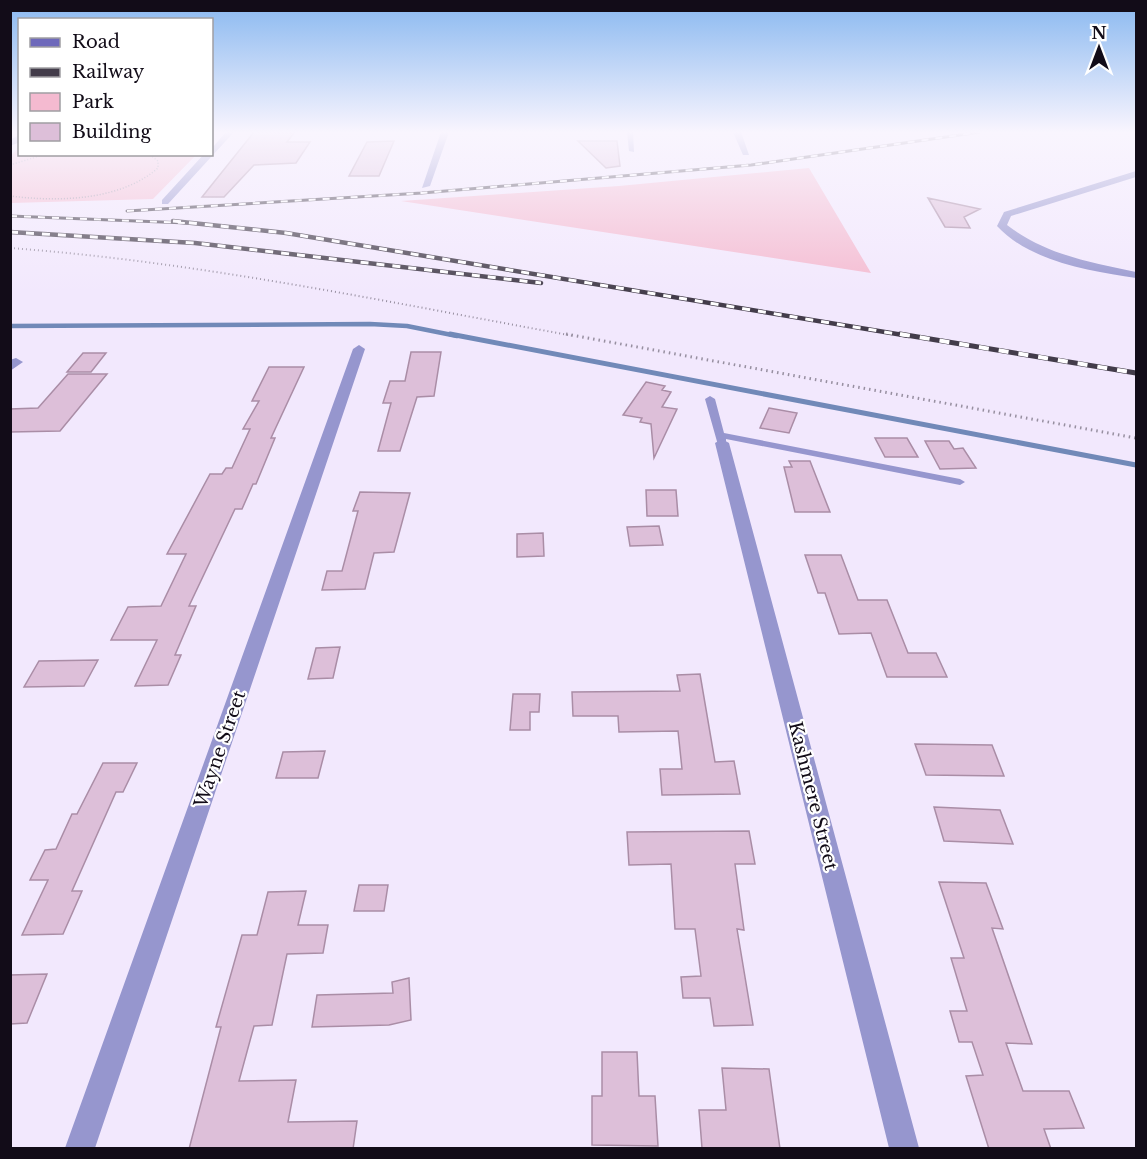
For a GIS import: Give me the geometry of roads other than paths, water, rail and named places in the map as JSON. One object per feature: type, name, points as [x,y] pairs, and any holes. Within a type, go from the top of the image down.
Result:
[{"type":"street","points":[[165,202],[180,186]]},
{"type":"street","points":[[1098,186],[1007,214],[1002,226],[1019,242],[1049,255],[1137,275]]},
{"type":"street","name":"Wayne Street","points":[[80,1149],[359,349]]},
{"type":"street","name":"Kashmere Street","points":[[721,439],[904,1149]]},
{"type":"lane","points":[[710,399],[721,439],[960,482]]},
{"type":"waterway","points":[[10,326],[370,324],[407,326],[457,336]]},
{"type":"waterway","points":[[450,334],[1136,465]]},
{"type":"railway","points":[[127,211],[503,186]]},
{"type":"railway","points":[[10,216],[187,223]]},
{"type":"railway","points":[[173,221],[286,233],[909,336]]},
{"type":"railway","points":[[10,232],[195,243],[541,283]]},
{"type":"railway","points":[[900,334],[1136,373]]}]
